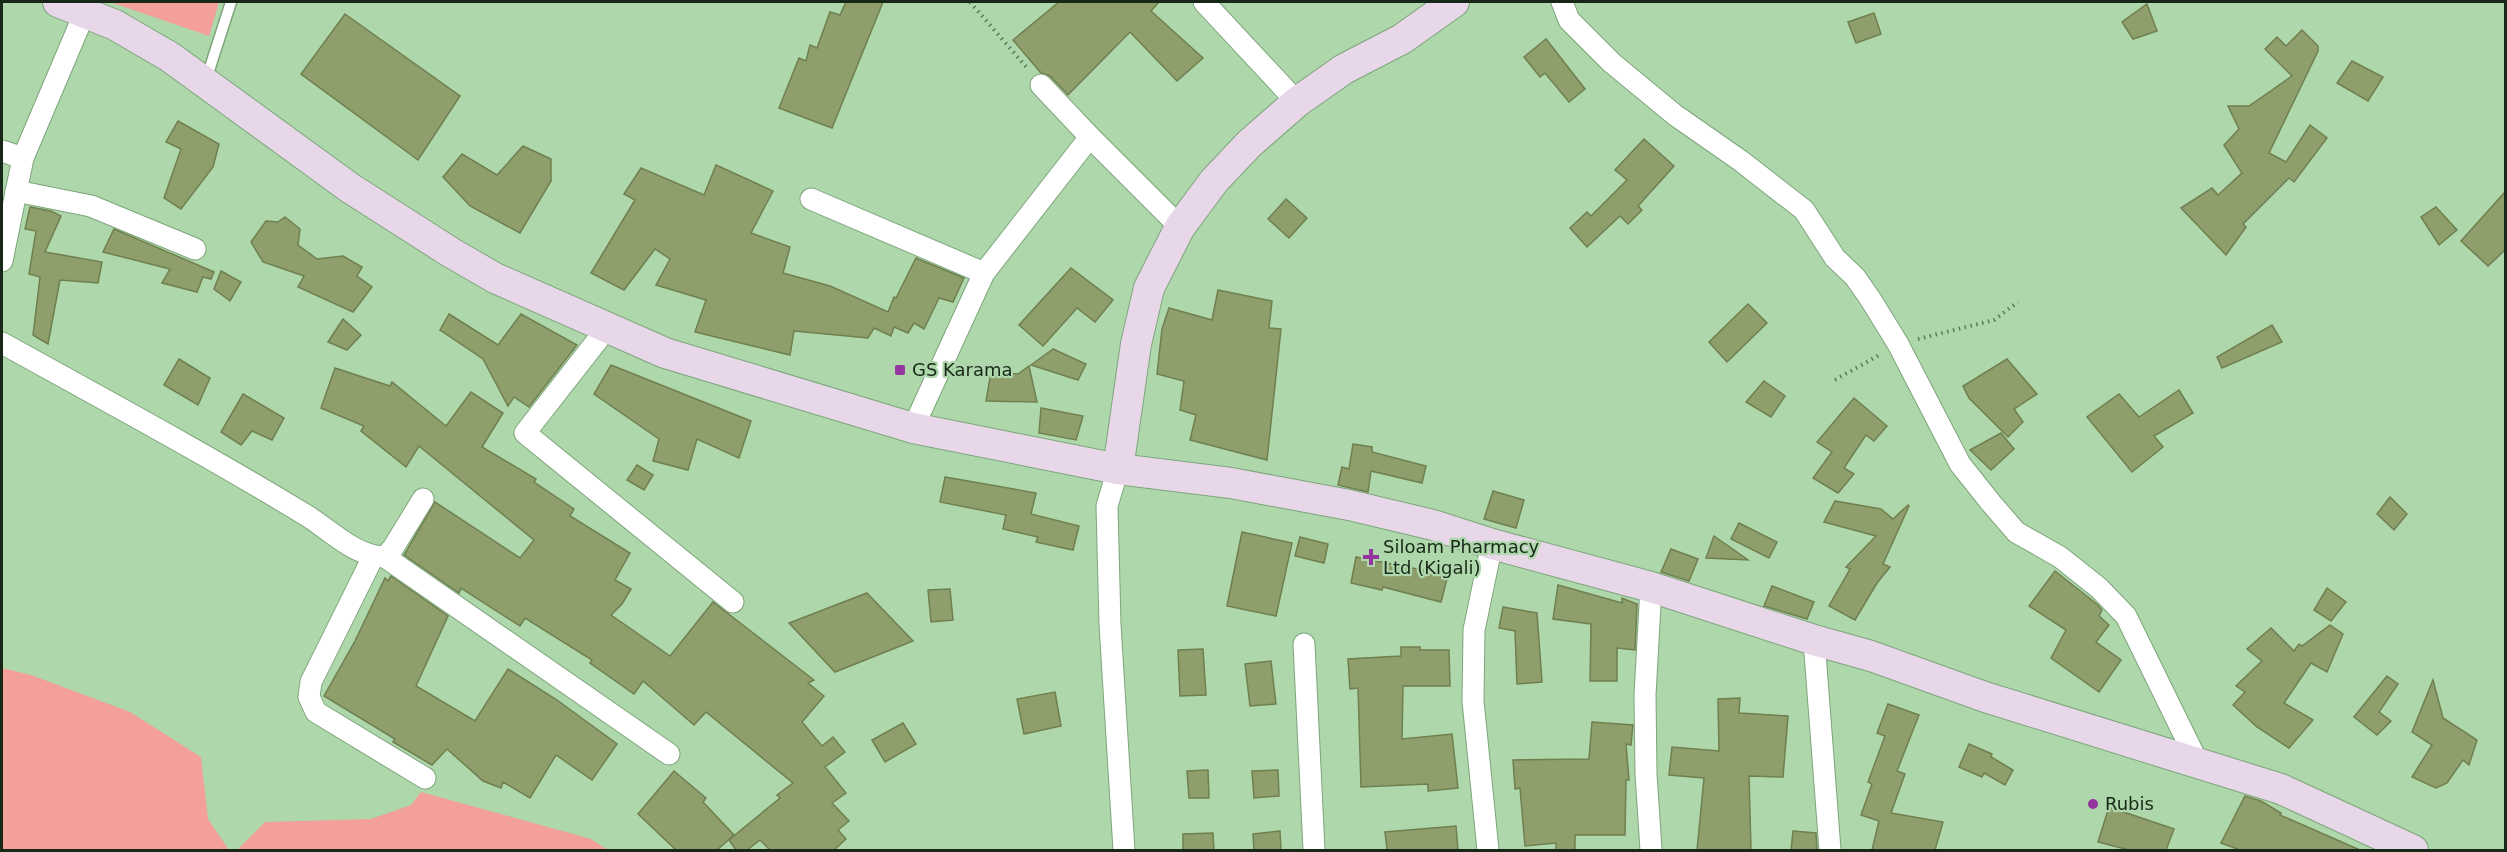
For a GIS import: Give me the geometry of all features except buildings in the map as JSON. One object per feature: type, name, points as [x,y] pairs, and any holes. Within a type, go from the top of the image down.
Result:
[{"type":"main road","points":[[1118,469],[1136,344],[1149,288],[1180,227],[1214,182],[1249,144],[1297,102],[1344,69],[1402,39],[1454,2]]},
{"type":"main road","points":[[71,7],[115,26],[170,57],[350,188],[419,234],[495,278],[665,352],[913,428],[1118,469],[1231,483],[1349,505],[1432,525],[1492,544],[1651,587],[1871,656],[1985,697],[2281,789],[2336,812],[2413,850]]},
{"type":"street","points":[[1204,2],[1297,102]]},
{"type":"street","points":[[1562,2],[1569,20],[1612,63],[1675,115],[1741,161],[1804,210],[1835,258],[1855,277],[1871,300],[1898,344],[1960,464],[2016,532],[2060,557],[2099,588],[2126,616],[2198,763]]},
{"type":"street","points":[[2,261],[23,158],[71,7]]},
{"type":"street","points":[[1041,85],[1180,227]]},
{"type":"street","points":[[913,428],[984,273],[1090,137]]},
{"type":"street","points":[[2,151],[23,158]]},
{"type":"street","points":[[16,191],[91,206],[195,249]]},
{"type":"street","points":[[811,199],[984,273]]},
{"type":"street","points":[[607,328],[525,434],[733,602]]},
{"type":"street","points":[[2,343],[207,456],[324,526],[357,550],[379,557],[669,754]]},
{"type":"street","points":[[1118,469],[1107,506],[1107,518],[1110,625],[1124,850]]},
{"type":"street","points":[[423,499],[393,548],[379,557],[311,682],[309,697],[316,712],[425,778]]},
{"type":"street","points":[[1488,850],[1473,701],[1474,630],[1492,544]]},
{"type":"street","points":[[1651,587],[1645,695],[1646,774],[1651,850]]},
{"type":"street","points":[[1814,640],[1830,850]]},
{"type":"street","points":[[1304,644],[1314,850]]},
{"type":"lane","points":[[205,83],[231,2]]},
{"type":"path","points":[[970,2],[1041,85]]},
{"type":"path","points":[[1834,380],[1898,344],[1994,320],[2018,302]]},
{"type":"shaded area","points":[[110,2],[219,2],[209,36]]},
{"type":"shaded area","points":[[2,668],[31,675],[130,712],[201,757],[208,819],[229,850],[2,850]]},
{"type":"shaded area","points":[[421,792],[591,839],[608,850],[237,850],[265,822],[371,819],[411,805]]},
{"type":"place","name":"GS Karama","points":[[900,370]]},
{"type":"place","name":"Siloam Pharmacy Ltd (Kigali)","points":[[1371,557]]},
{"type":"place","name":"Rubis","points":[[2093,804]]}]
